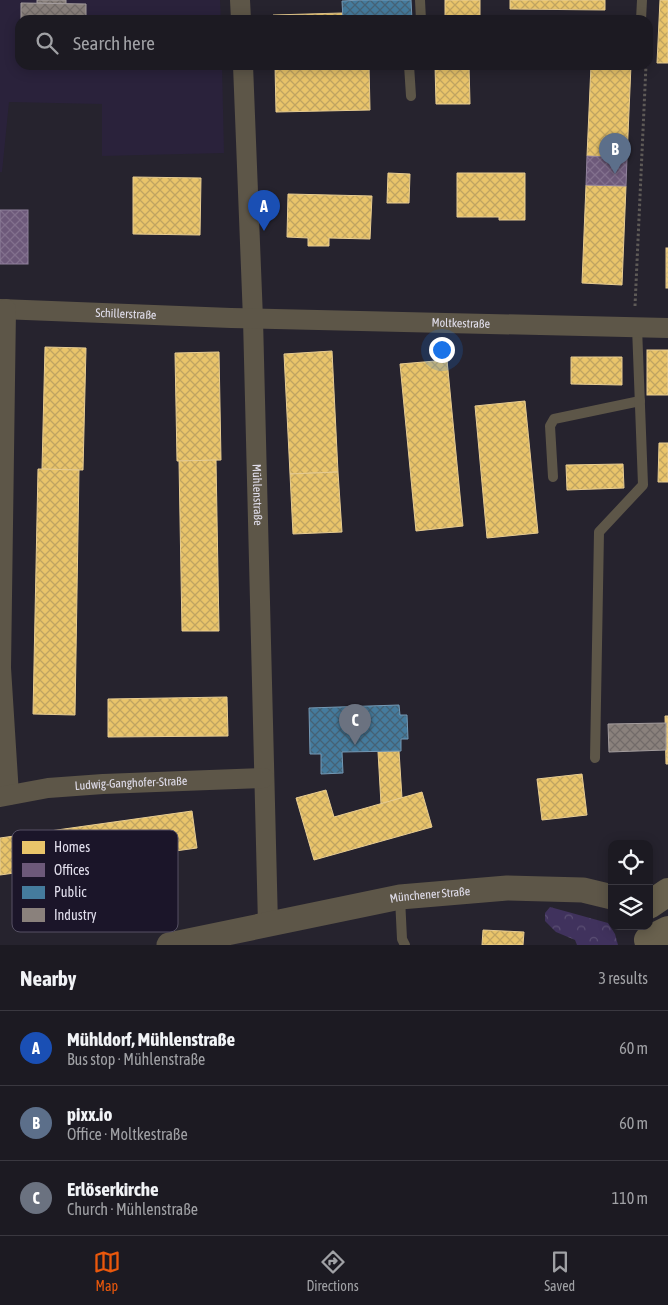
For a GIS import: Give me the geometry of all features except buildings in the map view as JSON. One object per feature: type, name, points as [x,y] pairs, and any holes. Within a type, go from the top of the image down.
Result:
[{"type":"main road","points":[[653,902],[668,892]]},
{"type":"street","points":[[240,0],[241,15]]},
{"type":"street","name":"Mühlenstraße","points":[[243,70],[253,319],[264,778],[255,930]]},
{"type":"street","points":[[3,309],[1,650],[4,796]]},
{"type":"street","name":"Schillerstraße","points":[[3,309],[253,319]]},
{"type":"street","name":"Moltkestraße","points":[[253,319],[668,328]]},
{"type":"street","name":"Ludwig-Ganghofer-Straße","points":[[4,796],[48,788],[103,784],[264,778]]},
{"type":"street","name":"Münchener Straße","points":[[169,945],[255,930],[400,897],[507,888],[583,890],[608,896]]},
{"type":"lane","points":[[420,0],[421,15]]},
{"type":"lane","points":[[642,0],[642,15]]},
{"type":"lane","points":[[410,70],[411,96]]},
{"type":"lane","points":[[595,758],[599,532],[643,485],[636,327]]},
{"type":"lane","points":[[552,477],[550,426],[554,419],[640,402]]},
{"type":"lane","points":[[400,897],[401,943]]},
{"type":"path","points":[[636,327],[646,70]]},
{"type":"shaded area","points":[[0,0],[220,0],[221,15],[15,15],[15,70],[222,70],[224,153],[102,156],[102,104],[9,102],[2,172],[0,172]]},
{"type":"green space","points":[[550,907],[608,923],[608,930],[612,930],[618,945],[577,945],[575,940],[556,932],[545,921],[545,913]]},
{"type":"place","name":"pixx.io","points":[[615,174]]},
{"type":"place","name":"Mühldorf, Mühlenstraße","points":[[264,231]]},
{"type":"place","name":"Erlöserkirche","points":[[355,745]]}]
